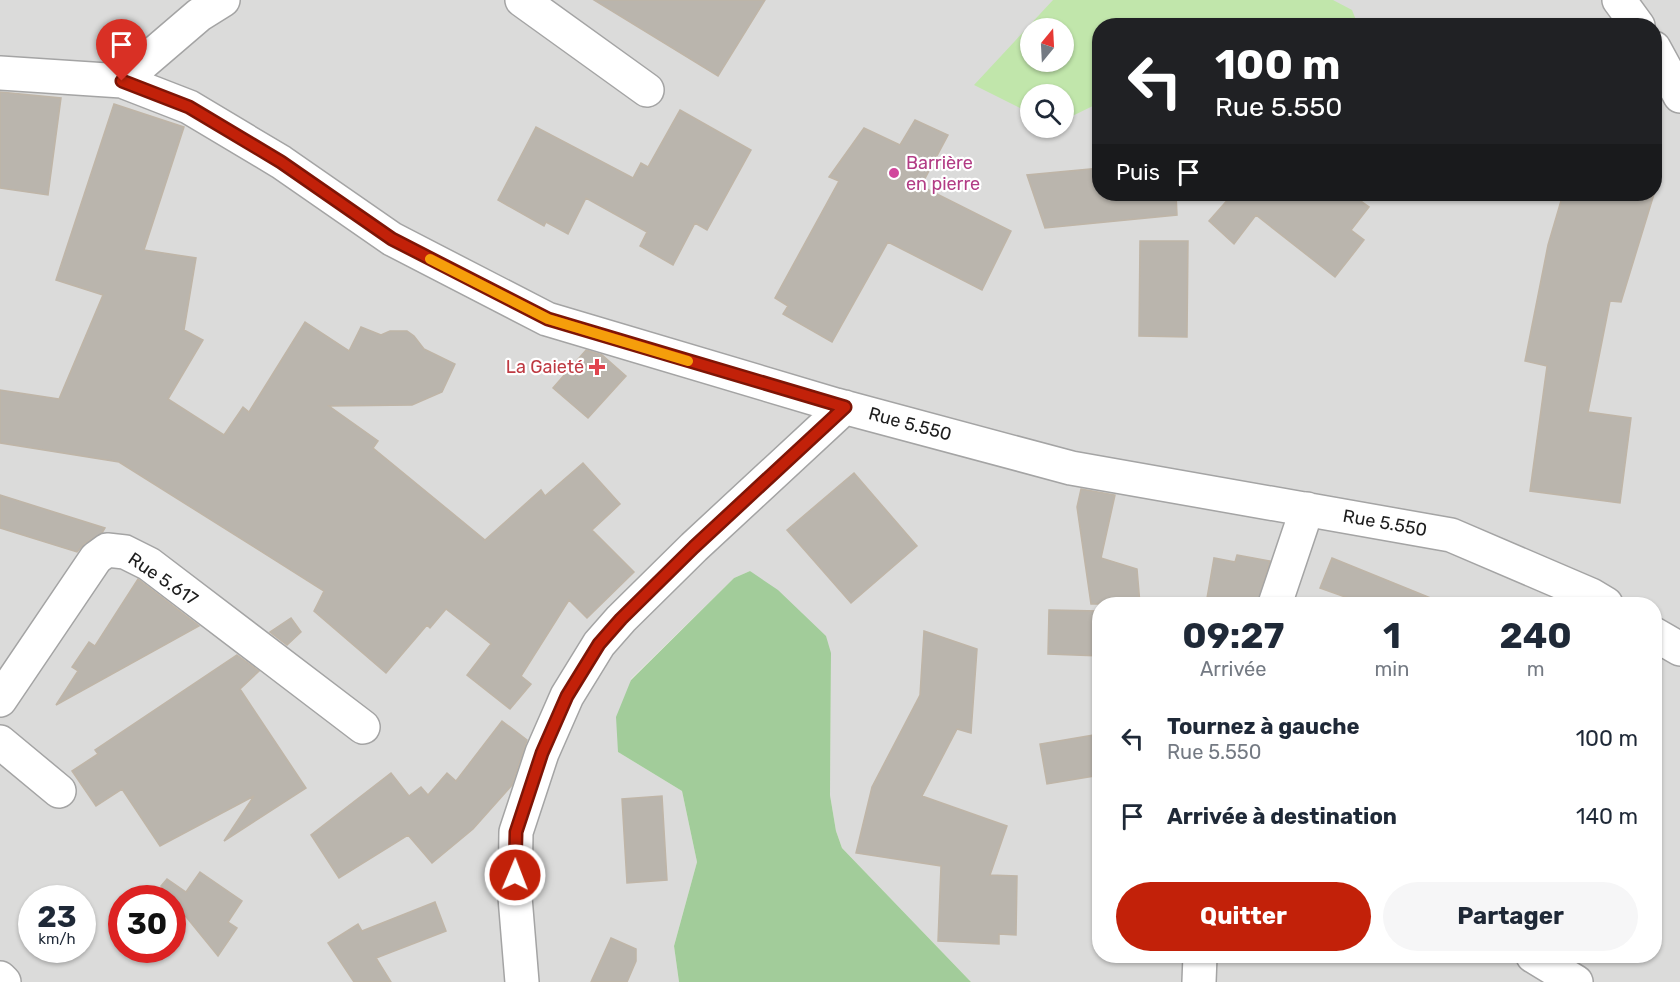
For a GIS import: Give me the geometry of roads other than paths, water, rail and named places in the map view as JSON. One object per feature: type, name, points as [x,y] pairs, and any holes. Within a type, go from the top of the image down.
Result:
[{"type":"street","points":[[122,81],[199,15],[223,0]]},
{"type":"street","points":[[522,0],[647,90]]},
{"type":"street","points":[[1619,0],[1632,18]]},
{"type":"street","points":[[1662,63],[1680,96]]},
{"type":"street","name":"Rue 5.550","points":[[0,73],[122,81],[189,107],[281,162],[392,239],[548,319],[845,407],[1071,468],[1451,535],[1594,597]]},
{"type":"street","points":[[522,982],[515,897],[516,832],[542,753],[567,696],[599,644],[621,619],[694,547],[845,407]]},
{"type":"street","points":[[1277,597],[1306,509]]},
{"type":"street","name":"Rue 5.617","points":[[0,700],[96,558],[107,550],[125,552],[149,564],[363,727]]},
{"type":"street","points":[[1662,638],[1680,649]]},
{"type":"street","points":[[0,742],[59,791]]},
{"type":"street","points":[[1199,982],[1200,963]]},
{"type":"street","points":[[1545,963],[1576,982]]},
{"type":"street","points":[[0,978],[4,982]]},
{"type":"place","name":"Barrière en pierre","points":[[894,173]]},
{"type":"place","name":"La Gaieté","points":[[597,367]]}]
